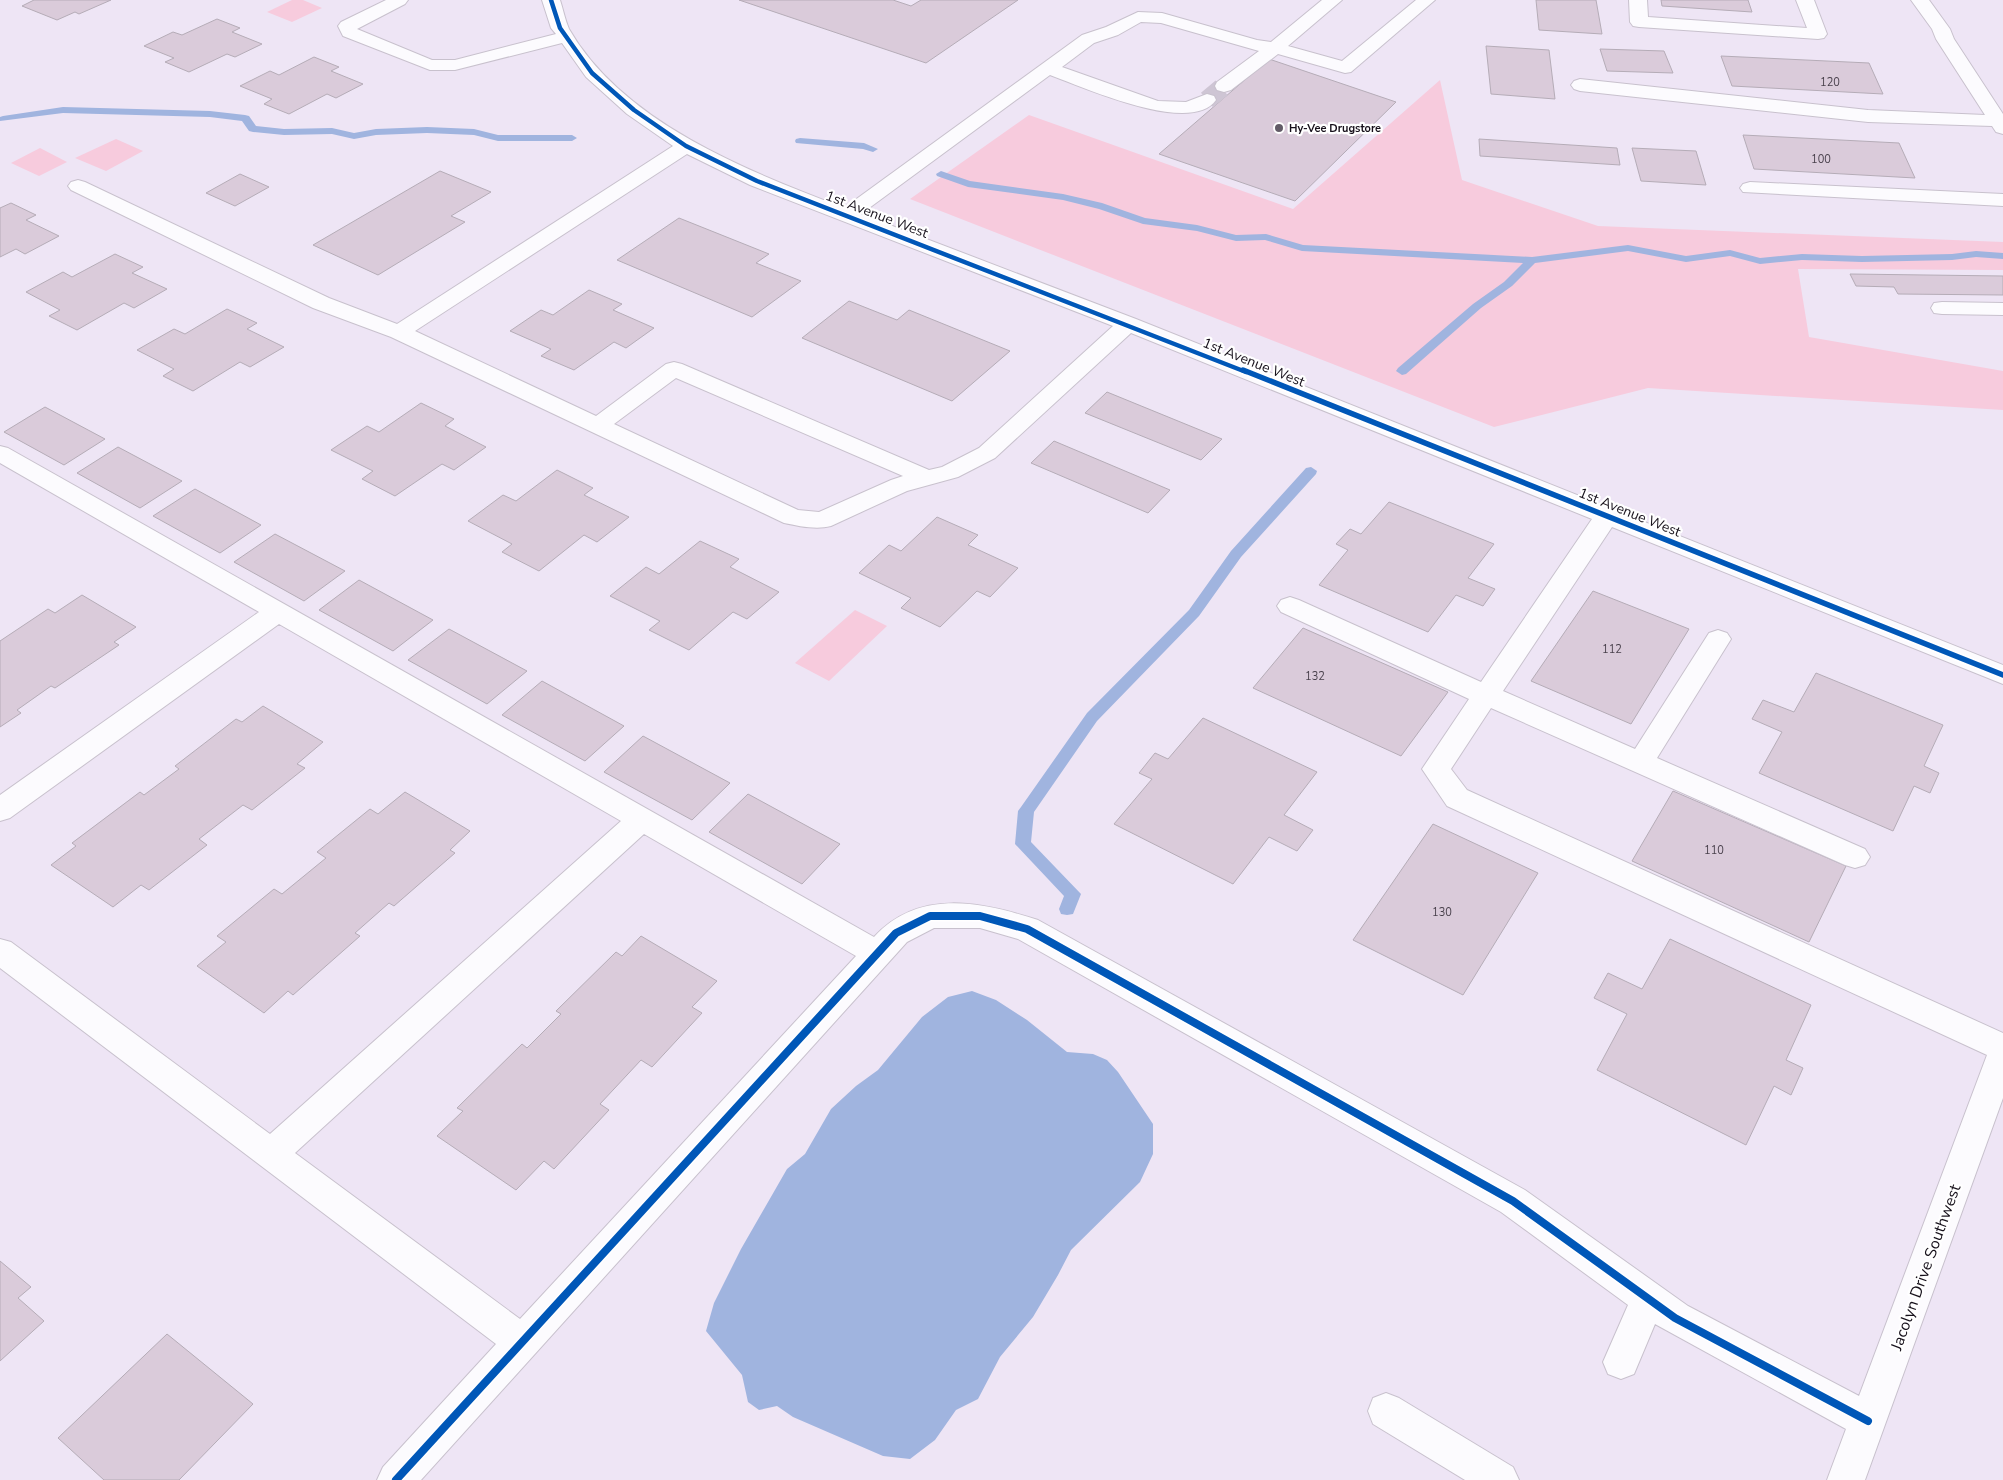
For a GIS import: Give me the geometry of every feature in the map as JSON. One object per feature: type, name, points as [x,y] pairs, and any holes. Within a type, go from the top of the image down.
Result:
[{"type":"street","points":[[399,0],[347,26],[349,32],[430,65],[455,65],[566,37]]},
{"type":"street","name":"1st Avenue West","points":[[551,0],[560,28],[592,73],[634,110],[686,146],[757,181],[1128,324],[2003,675]]},
{"type":"street","points":[[1224,86],[1275,48],[1333,0]]},
{"type":"street","points":[[847,215],[1088,39],[1112,31],[1138,17],[1162,18],[1255,45],[1275,48],[1345,68],[1426,0]]},
{"type":"street","points":[[1638,0],[1639,22],[1818,34],[1805,0]]},
{"type":"street","points":[[1920,0],[2002,123]]},
{"type":"street","points":[[1938,0],[1941,29]]},
{"type":"street","points":[[1048,68],[1156,106],[1189,108],[1206,100]]},
{"type":"street","points":[[1580,85],[1868,116],[2002,123]]},
{"type":"street","points":[[399,332],[686,146]]},
{"type":"street","points":[[78,186],[321,303],[399,332],[793,517],[822,520],[899,485],[950,472],[987,453],[1128,324]]},
{"type":"street","points":[[1750,188],[2003,200]]},
{"type":"street","points":[[1942,308],[2003,309]]},
{"type":"street","points":[[598,425],[674,369],[927,478]]},
{"type":"street","points":[[0,453],[878,954]]},
{"type":"street","points":[[1607,516],[1436,769],[1457,798],[2003,1048]]},
{"type":"street","points":[[1290,606],[1486,695],[1855,857]]},
{"type":"street","points":[[0,810],[278,612]]},
{"type":"street","points":[[1640,763],[1718,639]]},
{"type":"street","points":[[271,1154],[642,820]]},
{"type":"street","points":[[396,1480],[896,934],[930,916],[980,916],[1027,929],[1513,1201],[1675,1318],[1868,1421]]},
{"type":"street","points":[[0,950],[522,1342]]},
{"type":"street","name":"Jacolyn Drive Southwest","points":[[1846,1480],[2003,1054]]},
{"type":"street","points":[[1620,1362],[1648,1299]]},
{"type":"street","points":[[1386,1410],[1500,1480]]},
{"type":"shaded area","points":[[292,0],[303,0],[322,8],[292,22],[267,12]]},
{"type":"shaded area","points":[[1440,80],[1462,180],[1598,226],[2003,242],[2003,270],[1798,269],[1809,337],[2003,371],[2003,410],[1648,388],[1494,427],[910,199],[1029,115],[1293,209]]},
{"type":"shaded area","points":[[116,139],[143,151],[106,171],[75,158]]},
{"type":"shaded area","points":[[40,148],[67,162],[39,176],[11,163]]},
{"type":"shaded area","points":[[855,610],[887,626],[829,681],[795,663]]},
{"type":"water","points":[[972,991],[996,1000],[1027,1020],[1067,1052],[1093,1054],[1107,1060],[1118,1072],[1153,1124],[1153,1154],[1140,1182],[1071,1250],[1033,1317],[1000,1357],[978,1399],[956,1410],[935,1440],[910,1459],[883,1456],[793,1417],[777,1406],[759,1410],[748,1402],[742,1375],[706,1331],[714,1303],[741,1249],[787,1169],[805,1154],[831,1109],[856,1086],[878,1070],[922,1017],[948,997]]},
{"type":"building","points":[[34,0],[111,0],[79,14],[75,12],[57,20],[22,6]]},
{"type":"building","points":[[739,0],[893,0],[911,6],[921,0],[1018,0],[926,63]]},
{"type":"building","points":[[1536,0],[1596,0],[1602,34],[1539,30]]},
{"type":"building","points":[[1661,0],[1748,0],[1752,12],[1662,6]]},
{"type":"building","points":[[217,19],[240,28],[232,32],[262,44],[235,57],[227,54],[189,72],[165,62],[174,58],[144,46],[173,32],[182,35]]},
{"type":"building","points":[[1486,46],[1549,50],[1555,99],[1491,94]]},
{"type":"building","points":[[1600,49],[1664,51],[1673,73],[1607,71]]},
{"type":"building","points":[[1721,56],[1869,63],[1883,94],[1732,86]]},
{"type":"building","points":[[314,57],[339,67],[331,71],[363,84],[336,98],[327,94],[289,114],[264,104],[272,99],[240,86],[270,71],[279,75]]},
{"type":"building","name":"Hy-Vee Drugstore","points":[[1269,59],[1396,102],[1295,201],[1159,154]]},
{"type":"building","points":[[1743,135],[1899,143],[1915,178],[1754,169]]},
{"type":"building","points":[[1479,139],[1617,148],[1620,165],[1480,156]]},
{"type":"building","points":[[1632,148],[1696,151],[1706,185],[1641,181]]},
{"type":"building","points":[[440,171],[491,192],[451,216],[465,222],[378,275],[313,245]]},
{"type":"building","points":[[240,174],[269,187],[235,206],[206,193]]},
{"type":"building","points":[[11,203],[36,215],[26,220],[59,236],[25,254],[16,249],[0,257],[0,208]]},
{"type":"building","points":[[679,218],[769,254],[756,263],[801,281],[752,317],[617,260]]},
{"type":"building","points":[[115,254],[143,267],[132,273],[167,289],[134,308],[124,303],[77,330],[49,316],[60,310],[26,292],[63,272],[72,277]]},
{"type":"building","points":[[1850,274],[2003,276],[2003,295],[1898,294],[1894,287],[1856,286]]},
{"type":"building","points":[[589,290],[622,304],[613,310],[654,328],[626,348],[614,342],[574,370],[541,356],[551,349],[510,331],[541,310],[553,315]]},
{"type":"building","points":[[849,301],[897,320],[909,310],[1010,351],[952,401],[802,338]]},
{"type":"building","points":[[227,309],[257,323],[247,329],[284,347],[250,367],[240,362],[193,391],[163,376],[174,369],[137,350],[174,329],[185,334]]},
{"type":"building","points":[[1107,392],[1222,439],[1201,460],[1085,413]]},
{"type":"building","points":[[421,403],[454,419],[445,426],[486,447],[454,470],[442,464],[395,496],[362,479],[373,471],[331,450],[367,426],[379,432]]},
{"type":"building","points":[[45,407],[105,439],[64,465],[4,432]]},
{"type":"building","points":[[1054,441],[1170,490],[1148,513],[1031,463]]},
{"type":"building","points":[[118,447],[182,481],[140,508],[77,473]]},
{"type":"building","points":[[557,470],[593,488],[584,495],[629,517],[597,542],[584,535],[539,571],[502,552],[512,544],[468,521],[503,495],[516,501]]},
{"type":"building","points":[[195,489],[261,525],[220,553],[153,516]]},
{"type":"building","points":[[1389,502],[1494,544],[1468,578],[1495,589],[1483,606],[1456,595],[1428,632],[1319,585],[1348,550],[1336,544],[1350,529],[1361,534]]},
{"type":"building","points":[[937,517],[978,535],[968,545],[1018,568],[990,597],[977,591],[940,627],[901,608],[911,598],[859,573],[889,545],[901,551]]},
{"type":"building","points":[[275,534],[345,571],[304,601],[234,562]]},
{"type":"building","points":[[700,541],[739,559],[730,567],[779,592],[747,619],[733,612],[689,650],[649,630],[660,621],[610,596],[646,567],[659,574]]},
{"type":"building","points":[[359,580],[433,620],[393,651],[319,610]]},
{"type":"building","points":[[1593,591],[1689,629],[1631,724],[1531,681]]},
{"type":"building","points":[[82,595],[136,627],[114,642],[119,645],[55,688],[51,686],[17,710],[21,713],[0,727],[0,641],[48,609],[55,613]]},
{"type":"building","points":[[1303,628],[1448,692],[1401,756],[1253,688]]},
{"type":"building","points":[[449,629],[527,671],[487,704],[408,660]]},
{"type":"building","points":[[1816,673],[1943,725],[1924,766],[1939,773],[1930,793],[1914,786],[1893,831],[1759,773],[1782,732],[1752,719],[1763,700],[1794,712]]},
{"type":"building","points":[[542,681],[624,726],[585,761],[502,715]]},
{"type":"building","points":[[263,706],[323,742],[297,764],[305,768],[252,810],[243,805],[199,839],[207,845],[149,890],[141,885],[113,907],[51,865],[76,846],[72,843],[140,792],[144,795],[179,769],[175,766],[236,719],[242,722]]},
{"type":"building","points":[[1203,718],[1317,772],[1284,815],[1313,830],[1297,851],[1269,837],[1233,884],[1114,824],[1152,779],[1139,773],[1155,753],[1168,759]]},
{"type":"building","points":[[643,736],[730,783],[692,820],[604,772]]},
{"type":"building","points":[[1673,791],[1846,866],[1809,942],[1632,861]]},
{"type":"building","points":[[405,792],[470,831],[450,850],[455,853],[394,906],[389,903],[355,933],[360,936],[293,995],[288,991],[264,1013],[197,966],[226,942],[217,936],[274,889],[282,894],[326,858],[317,852],[370,809],[378,814]]},
{"type":"building","points":[[748,794],[840,844],[802,884],[709,832]]},
{"type":"building","points":[[1433,824],[1538,873],[1463,995],[1353,940]]},
{"type":"building","points":[[641,936],[717,981],[692,1007],[702,1013],[652,1067],[641,1060],[600,1104],[609,1110],[554,1169],[544,1161],[516,1190],[437,1136],[463,1111],[457,1108],[522,1044],[527,1048],[561,1014],[556,1011],[616,952],[622,956]]},
{"type":"building","points":[[1670,939],[1811,1005],[1786,1060],[1803,1068],[1791,1095],[1774,1086],[1746,1145],[1597,1070],[1627,1014],[1594,998],[1608,973],[1642,989]]},
{"type":"building","points":[[0,1261],[31,1287],[18,1298],[44,1321],[0,1361]]},
{"type":"building","points":[[167,1334],[253,1404],[179,1480],[104,1480],[58,1438]]},
{"type":"waterway","points":[[3,119],[63,110],[210,114],[245,118],[253,129],[284,132],[332,131],[354,136],[376,132],[427,130],[474,132],[498,138],[572,138]]},
{"type":"waterway","points":[[800,141],[864,146],[873,149]]},
{"type":"waterway","points":[[941,174],[968,184],[1063,197],[1102,206],[1143,221],[1197,228],[1236,238],[1266,237],[1302,248],[1532,260]]},
{"type":"waterway","points":[[1532,260],[1628,248],[1686,259],[1730,253],[1760,261],[1802,257],[1862,259],[1952,257],[1976,254],[2003,256]]},
{"type":"waterway","points":[[1402,371],[1477,306],[1508,284],[1532,260]]},
{"type":"waterway","points":[[1067,909],[1073,894],[1023,844],[1026,811],[1092,717],[1194,613],[1236,554],[1311,471]]},
{"type":"tunnel","points":[[1207,100],[1224,86]]},
{"type":"cycle path","points":[[551,0],[560,28],[592,73],[634,110],[686,146],[757,181],[1128,324],[2003,675]]},
{"type":"cycle path","points":[[396,1480],[896,933],[930,916],[980,916],[1027,929],[1513,1201],[1675,1318],[1868,1421]]},
{"type":"place","name":"Hy-Vee Drugstore","points":[[1279,128]]}]
